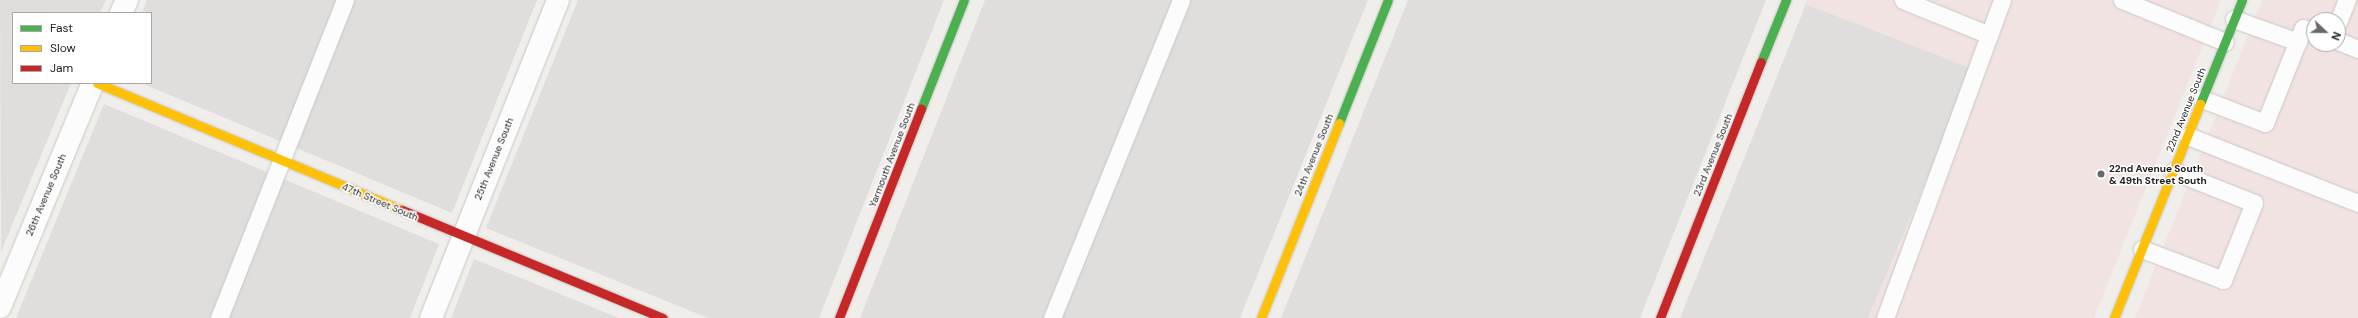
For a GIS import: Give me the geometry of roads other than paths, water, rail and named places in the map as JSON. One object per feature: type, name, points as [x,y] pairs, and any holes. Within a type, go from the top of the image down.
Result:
[{"type":"street","points":[[121,12],[127,0]]},
{"type":"street","name":"25th Avenue South","points":[[431,318],[558,0]]},
{"type":"street","name":"Yarmouth Avenue South","points":[[839,318],[964,0]]},
{"type":"street","name":"24th Avenue South","points":[[1261,318],[1388,0]]},
{"type":"street","name":"23rd Avenue South","points":[[1660,318],[1786,0]]},
{"type":"street","name":"22nd Avenue South","points":[[2114,318],[2242,0]]},
{"type":"street","name":"26th Avenue South","points":[[0,307],[6,273],[93,84]]},
{"type":"street","name":"47th Street South","points":[[99,84],[663,318]]},
{"type":"lane","points":[[219,318],[345,0]]},
{"type":"lane","points":[[1052,318],[1181,0]]},
{"type":"lane","points":[[1903,0],[1989,35]]},
{"type":"lane","points":[[1885,318],[2002,0]]},
{"type":"lane","points":[[2342,12],[2347,0]]},
{"type":"lane","points":[[2130,1],[2225,42]]},
{"type":"lane","points":[[2234,19],[2298,42]]},
{"type":"lane","points":[[2202,98],[2265,123],[2303,28],[2306,29]]},
{"type":"lane","points":[[2346,44],[2358,49]]},
{"type":"lane","points":[[2188,136],[2358,202]]},
{"type":"lane","points":[[2142,249],[2223,280],[2252,210],[2254,203],[2173,171]]},
{"type":"place","name":"22nd Avenue South & 49th Street South","points":[[2101,174]]}]
